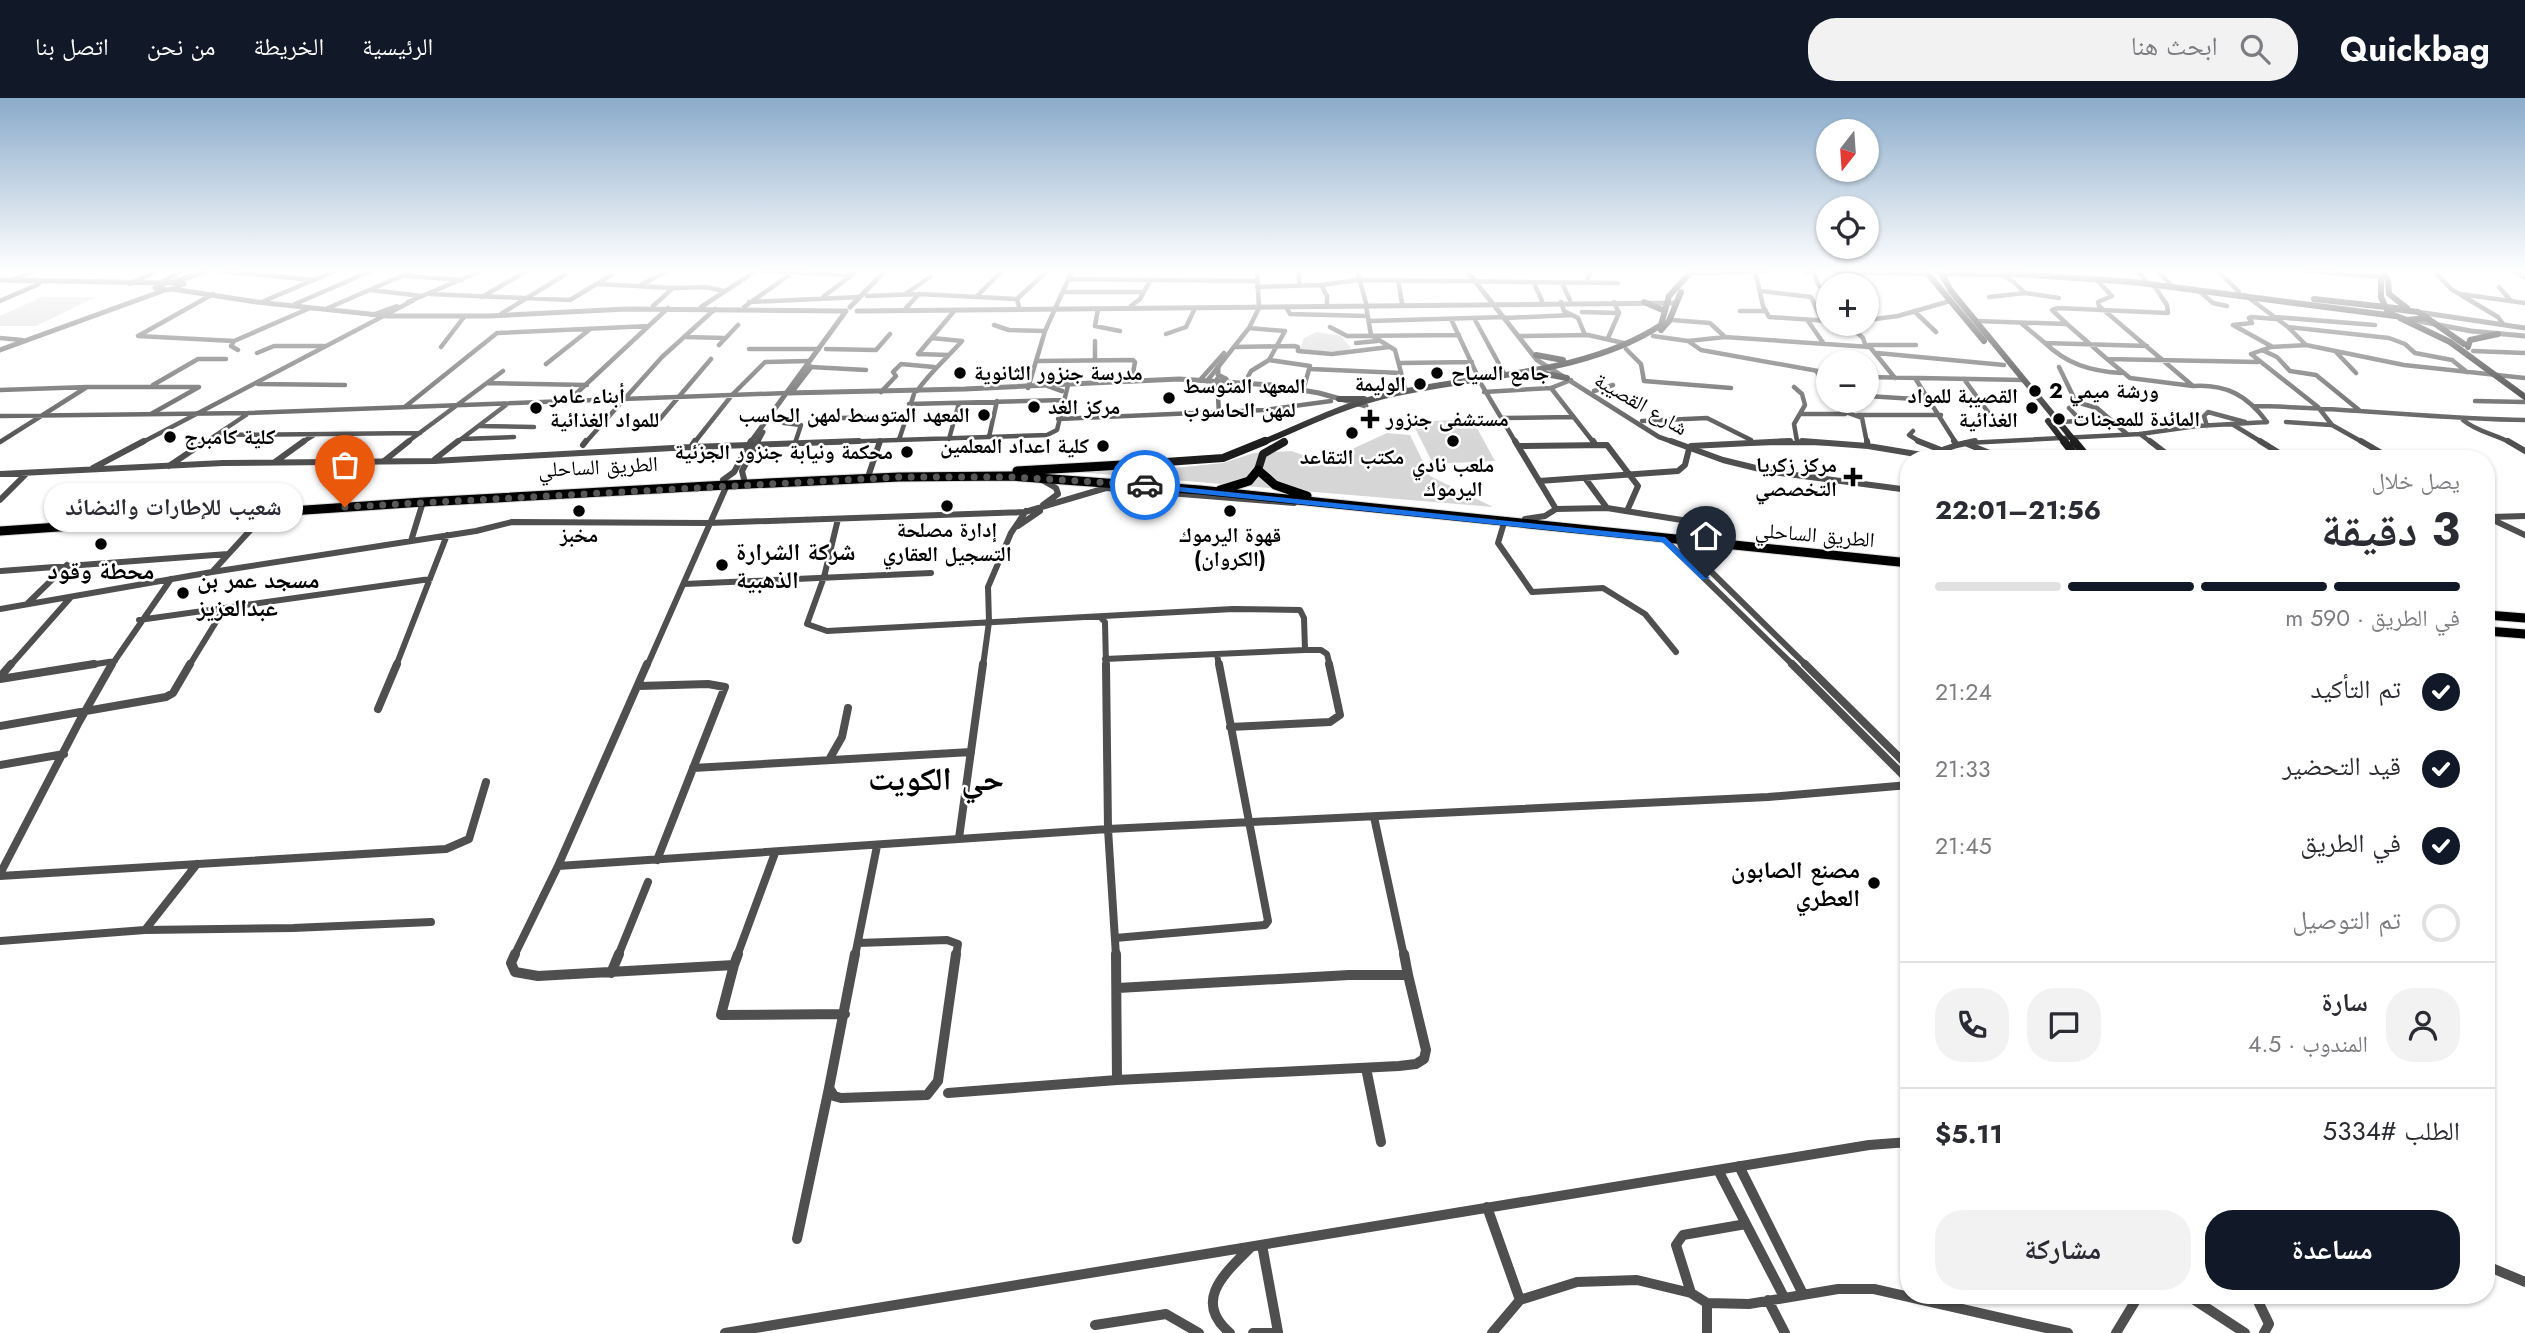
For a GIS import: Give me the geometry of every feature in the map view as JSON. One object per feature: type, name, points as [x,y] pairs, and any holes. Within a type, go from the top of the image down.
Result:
[{"type":"highway","points":[[1004,471],[1123,465]]},
{"type":"highway","points":[[1121,480],[1117,470],[1123,465]]},
{"type":"highway","points":[[1200,490],[1229,488],[1249,481],[1258,470],[1275,485],[1306,499]]},
{"type":"highway","name":"الطريق الساحلي","points":[[0,531],[725,482],[743,475],[1004,471],[1229,488],[1504,523],[1900,562]]},
{"type":"highway","name":"الطريق الساحلي","points":[[0,525],[501,491],[899,477],[1037,478],[1121,480],[1200,490],[1900,555]]},
{"type":"highway","points":[[2495,616],[2525,618]]},
{"type":"highway","points":[[2495,622],[2525,625]]},
{"type":"highway","points":[[2495,632],[2525,634]]},
{"type":"main road","points":[[1339,412],[1336,401],[1375,398],[1532,372],[1628,346],[1655,329]]},
{"type":"main road","points":[[1123,465],[1223,458],[1359,406],[1406,394],[1551,366],[1628,346],[1653,336],[1662,329]]},
{"type":"main road","points":[[1973,329],[2081,450]]},
{"type":"main road","points":[[1982,329],[2071,450]]},
{"type":"main road","points":[[2426,329],[2451,342],[2525,400]]},
{"type":"main road","points":[[2443,329],[2525,392]]},
{"type":"main road","points":[[2470,349],[2470,340],[2498,334]]},
{"type":"main road","points":[[1534,354],[1571,360]]},
{"type":"main road","points":[[1532,372],[1569,379]]},
{"type":"main road","points":[[1258,470],[1259,459],[1269,449],[1375,398]]},
{"type":"street","points":[[0,349],[52,329]]},
{"type":"street","points":[[0,349],[53,329]]},
{"type":"street","points":[[151,329],[138,336],[234,341],[262,329]]},
{"type":"street","points":[[91,469],[328,346],[355,329]]},
{"type":"street","points":[[441,347],[454,329]]},
{"type":"street","points":[[556,365],[546,363],[561,354],[580,334],[591,329]]},
{"type":"street","points":[[405,407],[497,333],[598,329]]},
{"type":"street","points":[[566,403],[646,329]]},
{"type":"street","points":[[583,445],[662,357],[695,329]]},
{"type":"street","points":[[719,345],[735,329]]},
{"type":"street","points":[[734,965],[538,976],[514,972],[511,963],[639,686],[725,482],[748,445],[837,329]]},
{"type":"street","points":[[940,329],[918,354],[950,355]]},
{"type":"street","points":[[1005,329],[1045,331],[1029,386]]},
{"type":"street","points":[[1108,329],[1120,331]]},
{"type":"street","points":[[1166,334],[1185,329]]},
{"type":"street","points":[[1204,379],[1243,329]]},
{"type":"street","points":[[909,404],[997,401],[1062,390],[1069,382],[1204,379],[1218,367],[1248,329]]},
{"type":"street","points":[[1245,382],[1251,371],[1269,360],[1285,331],[1257,329]]},
{"type":"street","points":[[1333,329],[1356,343],[1377,341]]},
{"type":"street","points":[[1370,329],[1371,335],[1377,341],[1395,350],[1406,391]]},
{"type":"street","points":[[1456,329],[1484,392],[1520,446],[1556,509]]},
{"type":"street","points":[[1480,329],[1505,375]]},
{"type":"street","name":"شارع القصيبة","points":[[1514,329],[1534,354],[1569,379],[1659,437],[1690,447]]},
{"type":"street","points":[[1582,329],[1585,335]]},
{"type":"street","points":[[1608,338],[1612,329]]},
{"type":"street","points":[[1716,329],[1725,337]]},
{"type":"street","points":[[1813,329],[1824,344]]},
{"type":"street","points":[[1944,450],[1965,443],[1994,440],[2140,434],[2267,422],[2230,387],[2144,381],[2121,373],[2094,372],[2074,366],[2058,356],[2027,329]]},
{"type":"street","points":[[2072,329],[2121,373]]},
{"type":"street","points":[[2126,329],[2193,386]]},
{"type":"street","points":[[2238,329],[2271,347]]},
{"type":"street","points":[[2290,329],[2306,345]]},
{"type":"street","points":[[2304,329],[2384,337],[2405,344],[2435,369]]},
{"type":"street","points":[[2378,329],[2384,337]]},
{"type":"street","points":[[2459,329],[2525,336]]},
{"type":"street","points":[[2504,329],[2510,335]]},
{"type":"street","points":[[749,349],[876,350],[890,334]]},
{"type":"street","points":[[1347,336],[1459,335]]},
{"type":"street","points":[[1520,336],[1585,335],[1608,338],[1628,346],[1641,364],[1644,381],[1731,388]]},
{"type":"street","points":[[1653,336],[1688,341],[1725,337],[1867,346],[1916,345]]},
{"type":"street","points":[[1860,336],[1874,350]]},
{"type":"street","points":[[686,337],[725,338]]},
{"type":"street","points":[[0,338],[22,340]]},
{"type":"street","points":[[899,440],[909,404],[916,393],[934,367],[962,341],[932,338]]},
{"type":"street","points":[[234,341],[231,346],[238,350]]},
{"type":"street","points":[[1094,360],[1096,341]]},
{"type":"street","points":[[1688,341],[1690,345],[1701,350],[1816,372]]},
{"type":"street","points":[[1355,352],[1356,343]]},
{"type":"street","points":[[2045,344],[2147,346]]},
{"type":"street","points":[[2375,450],[2332,425],[2318,407],[2258,362],[2251,353],[2271,347],[2306,345],[2435,369],[2525,378]]},
{"type":"street","points":[[257,354],[274,346],[328,346]]},
{"type":"street","points":[[1234,347],[1296,346],[1298,351],[1307,354],[1389,347]]},
{"type":"street","points":[[2470,349],[2525,353]]},
{"type":"street","points":[[2262,350],[2277,357],[2290,371],[2316,375],[2360,411]]},
{"type":"street","points":[[1879,352],[2004,365]]},
{"type":"street","points":[[2336,352],[2356,373]]},
{"type":"street","points":[[2415,353],[2449,358],[2467,372]]},
{"type":"street","points":[[1879,355],[1895,378]]},
{"type":"street","points":[[153,386],[198,359],[226,359]]},
{"type":"street","points":[[659,420],[711,359]]},
{"type":"street","points":[[2107,359],[2258,362]]},
{"type":"street","points":[[1036,361],[1133,360],[1135,362],[1132,378]]},
{"type":"street","points":[[1269,360],[1307,365],[1311,369],[1401,373]]},
{"type":"street","points":[[691,447],[732,395],[765,362],[866,370]]},
{"type":"street","points":[[1400,363],[1472,362]]},
{"type":"street","points":[[881,392],[896,376],[893,372],[901,364],[934,367]]},
{"type":"street","points":[[1551,366],[1690,447],[1769,468],[1900,487]]},
{"type":"street","points":[[1218,367],[1217,372],[1221,377],[1236,381]]},
{"type":"street","points":[[2059,367],[2076,402],[2097,408],[2127,434]]},
{"type":"street","points":[[1303,390],[1311,369]]},
{"type":"street","points":[[383,461],[503,371]]},
{"type":"street","points":[[1879,377],[2019,380]]},
{"type":"street","points":[[0,474],[275,462],[434,461],[691,447],[1052,434],[1057,430],[1062,390],[1069,382],[1132,378],[1245,382],[1303,390],[1336,401]]},
{"type":"street","points":[[1915,378],[1941,415],[1957,445]]},
{"type":"street","points":[[1484,392],[1551,387],[1569,379]]},
{"type":"street","points":[[1964,379],[1988,412],[1985,414]]},
{"type":"street","points":[[1217,380],[1293,391],[1359,406]]},
{"type":"street","points":[[1217,380],[1219,413]]},
{"type":"street","points":[[485,383],[588,385]]},
{"type":"street","points":[[255,384],[345,385]]},
{"type":"street","points":[[1594,391],[1613,385]]},
{"type":"street","points":[[1029,386],[1062,390]]},
{"type":"street","points":[[0,416],[227,414],[732,395],[916,393],[1029,386],[1062,390]]},
{"type":"street","points":[[0,442],[88,387]]},
{"type":"street","points":[[0,390],[199,387],[149,415]]},
{"type":"street","points":[[1551,387],[1595,444]]},
{"type":"street","points":[[1794,387],[1803,398],[1805,407],[1794,424],[1797,440]]},
{"type":"street","points":[[788,394],[916,393]]},
{"type":"street","points":[[734,471],[743,475],[755,445],[788,394]]},
{"type":"street","points":[[1879,397],[1931,400]]},
{"type":"street","points":[[2475,401],[2525,400]]},
{"type":"street","points":[[989,438],[997,401]]},
{"type":"street","points":[[1058,419],[1219,413],[1336,401]]},
{"type":"street","points":[[948,439],[959,403]]},
{"type":"street","points":[[434,461],[507,405]]},
{"type":"street","points":[[2253,406],[2318,407],[2462,419],[2525,420]]},
{"type":"street","points":[[2057,422],[2081,421],[2069,408]]},
{"type":"street","points":[[2207,426],[2204,416],[2208,412],[2246,423]]},
{"type":"street","points":[[168,466],[248,413]]},
{"type":"street","points":[[227,414],[227,427]]},
{"type":"street","points":[[1801,414],[1941,415]]},
{"type":"street","points":[[2306,423],[2322,414]]},
{"type":"street","points":[[12,415],[13,434]]},
{"type":"street","points":[[1858,415],[1864,421],[1868,446]]},
{"type":"street","points":[[838,418],[905,417]]},
{"type":"street","points":[[1502,418],[1573,417]]},
{"type":"street","points":[[1642,421],[1707,418],[1755,442]]},
{"type":"street","points":[[2462,419],[2474,429],[2494,433],[2525,451]]},
{"type":"street","points":[[2286,422],[2332,425]]},
{"type":"street","points":[[784,423],[801,425],[795,443]]},
{"type":"street","points":[[2232,424],[2274,450]]},
{"type":"street","points":[[479,426],[534,427]]},
{"type":"street","points":[[1913,431],[1909,435],[1916,441],[1938,450]]},
{"type":"street","points":[[216,435],[420,433]]},
{"type":"street","points":[[275,462],[316,434]]},
{"type":"street","points":[[2140,434],[2161,450]]},
{"type":"street","points":[[461,439],[514,438]]},
{"type":"street","points":[[1690,447],[1797,440],[1868,446],[1900,452]]},
{"type":"street","points":[[869,474],[880,441]]},
{"type":"street","points":[[1965,443],[1982,450]]},
{"type":"street","points":[[1520,446],[1608,446],[1637,486],[1627,511]]},
{"type":"street","points":[[1539,481],[1683,469],[1690,447]]},
{"type":"street","points":[[0,500],[28,472]]},
{"type":"street","points":[[959,838],[989,622],[988,587],[1014,528],[1025,512],[1057,496],[1056,488],[1037,478]]},
{"type":"street","points":[[1585,478],[1607,508]]},
{"type":"street","points":[[1014,528],[1048,507],[1077,494],[1106,488],[1282,504],[1306,499]]},
{"type":"street","points":[[411,541],[423,502]]},
{"type":"street","points":[[0,609],[512,522],[709,523],[1025,512],[1048,507]]},
{"type":"street","points":[[1525,519],[1545,516],[1556,509],[1607,508],[1717,524],[1721,529],[1721,539]]},
{"type":"street","points":[[212,572],[267,512]]},
{"type":"street","points":[[2495,517],[2525,516]]},
{"type":"street","points":[[838,519],[824,577],[807,624],[818,629],[827,631],[1072,616],[1101,618],[1220,609],[1296,608],[1303,611],[1305,650]]},
{"type":"street","points":[[2495,521],[2525,535]]},
{"type":"street","points":[[1504,523],[1499,543],[1532,592],[1603,588],[1646,614],[1676,652]]},
{"type":"street","points":[[378,709],[418,615],[447,535]]},
{"type":"street","points":[[1665,540],[1900,774]]},
{"type":"street","points":[[1681,542],[1900,758]]},
{"type":"street","points":[[0,571],[228,554]]},
{"type":"street","points":[[27,604],[67,565]]},
{"type":"street","points":[[684,584],[931,573]]},
{"type":"street","points":[[0,875],[86,711],[138,620],[171,579]]},
{"type":"street","points":[[138,620],[430,579]]},
{"type":"street","points":[[0,678],[72,596]]},
{"type":"street","points":[[0,726],[160,700],[173,693],[224,609]]},
{"type":"street","points":[[1101,618],[1105,622],[1108,829],[1118,988],[1117,1080]]},
{"type":"street","points":[[1105,659],[1305,650],[1321,650],[1327,654],[1341,711],[1336,720],[1310,724],[1230,727]]},
{"type":"street","points":[[1115,938],[1265,925],[1268,921],[1217,654]]},
{"type":"street","points":[[0,678],[115,661]]},
{"type":"street","points":[[639,686],[708,684],[725,687],[657,860]]},
{"type":"street","points":[[830,758],[842,737],[848,708]]},
{"type":"street","points":[[693,768],[830,758],[971,752]]},
{"type":"street","points":[[0,765],[64,754]]},
{"type":"street","points":[[0,875],[446,849],[469,839],[486,782]]},
{"type":"street","points":[[558,866],[1248,821],[1768,797],[1900,784]]},
{"type":"street","points":[[948,1093],[1117,1080],[1366,1068],[1416,1064],[1424,1059],[1426,1050],[1374,817]]},
{"type":"street","points":[[797,1239],[845,1014],[877,846]]},
{"type":"street","points":[[775,853],[734,965],[721,1015],[845,1014]]},
{"type":"street","points":[[145,930],[197,864]]},
{"type":"street","points":[[611,973],[648,882]]},
{"type":"street","points":[[0,941],[145,930],[293,928],[431,922]]},
{"type":"street","points":[[829,1088],[834,1096],[842,1098],[927,1095],[938,1081],[958,944],[947,940],[858,943]]},
{"type":"street","points":[[1118,988],[1349,975],[1408,975]]},
{"type":"street","points":[[1366,1068],[1381,1143]]},
{"type":"street","points":[[725,1333],[1739,1166],[1869,1145],[1900,1143]]},
{"type":"street","points":[[1739,1166],[1803,1294]]},
{"type":"street","points":[[1718,1170],[1784,1297]]},
{"type":"street","points":[[1487,1207],[1520,1300]]},
{"type":"street","points":[[1691,1293],[1676,1245],[1679,1238],[1746,1224]]},
{"type":"street","points":[[1253,1333],[1278,1333],[1257,1246]]},
{"type":"street","points":[[1230,1333],[1214,1317],[1212,1297],[1228,1272],[1257,1246]]},
{"type":"street","points":[[2495,1269],[2525,1282]]},
{"type":"street","points":[[1492,1333],[1520,1300],[1577,1282],[1637,1280],[1691,1293],[1707,1303],[1749,1304],[1838,1289],[1874,1289],[1900,1295]]},
{"type":"street","points":[[1768,1300],[1785,1333]]},
{"type":"street","points":[[1707,1303],[1707,1333]]},
{"type":"street","points":[[1940,1304],[2068,1333]]},
{"type":"street","points":[[2116,1333],[2134,1304]]},
{"type":"street","points":[[2201,1304],[2245,1333]]},
{"type":"street","points":[[2261,1304],[2269,1324],[2264,1333]]},
{"type":"street","points":[[1095,1325],[1167,1314],[1199,1333]]},
{"type":"shaded area","points":[[1317,332],[1341,336],[1351,348],[1344,351],[1299,352],[1304,338]]},
{"type":"shaded area","name":"ملعب نادي اليرموك","points":[[1472,419],[1495,461],[1433,464],[1412,422]]},
{"type":"shaded area","points":[[1387,433],[1410,435],[1430,476],[1493,507],[1066,471],[1174,468],[1223,463],[1254,453],[1291,451],[1324,462]]},
{"type":"way so far","points":[[345,507],[899,477],[1011,477],[1145,485]]},
{"type":"place","name":"مدرسة جنزور الثانوية","points":[[960,373]]},
{"type":"place","name":"جامع السياح","points":[[1437,373]]},
{"type":"place","name":"الوليمة","points":[[1420,384]]},
{"type":"place","name":"ورشة ميمي 2","points":[[2035,391]]},
{"type":"place","name":"المعهد المتوسط لمهن الحاسوب","points":[[1169,398]]},
{"type":"place","name":"مركز الغد","points":[[1034,407]]},
{"type":"place","name":"أبناء عامر للمواد الغذائية","points":[[536,408]]},
{"type":"place","name":"القصيبة للمواد الغذائية","points":[[2032,408]]},
{"type":"place","name":"المعهد المتوسط لمهن الحاسب","points":[[984,415]]},
{"type":"place","name":"مستشفى جنزور","points":[[1370,419]]},
{"type":"place","name":"المائدة للمعجنات","points":[[2059,419]]},
{"type":"place","name":"مكتب التقاعد","points":[[1352,433]]},
{"type":"place","name":"كلية كامبرج","points":[[170,437]]},
{"type":"place","name":"ملعب نادي اليرموك","points":[[1453,441]]},
{"type":"place","name":"كلية اعداد المعلمين","points":[[1103,446]]},
{"type":"place","name":"محكمة ونيابة جنزور الجزئية","points":[[907,452]]},
{"type":"place","name":"مركز زكريا التخصصي","points":[[1853,477]]},
{"type":"place","name":"إدارة مصلحة التسجيل العقاري","points":[[947,506]]},
{"type":"place","name":"شعيب للإطارات والنضائد","points":[[345,507]]},
{"type":"place","name":"مخبز","points":[[579,511]]},
{"type":"place","name":"قهوة اليرموك (الكروان)","points":[[1230,511]]},
{"type":"place","name":"محطة وقود","points":[[101,544]]},
{"type":"place","name":"شركة الشرارة الذهبية","points":[[722,565]]},
{"type":"place","name":"مسجد عمر بن عبدالعزيز","points":[[183,593]]},
{"type":"place","name":"مصنع الصابون العطري","points":[[1874,883]]},
{"type":"district","name":"حي الكويت","points":[[936,779]]},
{"type":"route","points":[[1145,485],[1665,540],[1706,578]]}]
